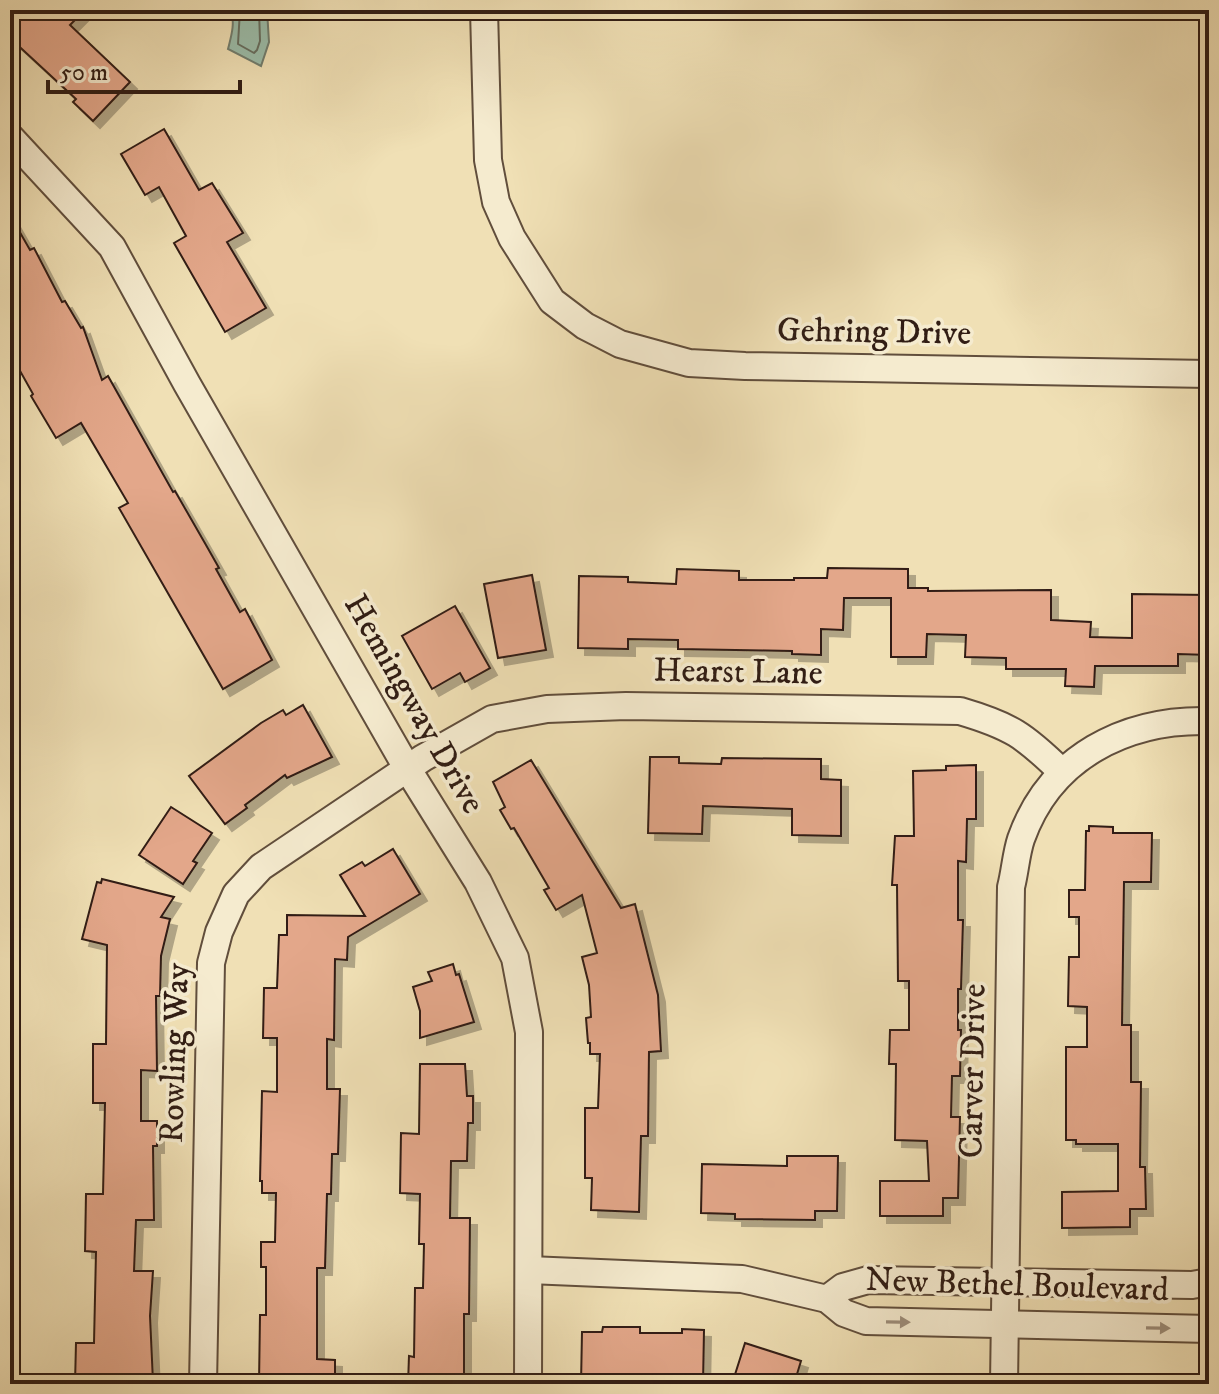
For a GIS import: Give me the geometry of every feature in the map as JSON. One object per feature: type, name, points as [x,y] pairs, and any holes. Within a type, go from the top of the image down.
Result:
[{"type":"street","name":"Gehring Drive","points":[[484,10],[488,160],[496,202],[512,238],[552,301],[585,326],[620,344],[689,363],[745,366],[1209,374]]},
{"type":"street","name":"Hemingway Drive","points":[[13,145],[112,247],[407,768],[478,882],[515,958],[529,1032],[528,1384]]},
{"type":"street","name":"Hearst Lane","points":[[407,768],[492,719],[547,709],[626,706],[960,711],[998,722],[1029,739],[1062,772]]},
{"type":"street","name":"Carver Drive","points":[[1004,1384],[1011,887],[1021,840],[1039,803],[1062,772],[1095,747],[1133,730],[1183,720],[1209,721]]},
{"type":"street","name":"Rowling Way","points":[[203,1384],[211,963],[219,932],[236,894],[261,867],[407,768]]},
{"type":"street","name":"New Bethel Boulevard","points":[[529,1270],[742,1279],[827,1299],[844,1313],[866,1321],[1201,1329]]},
{"type":"street","name":"New Bethel Boulevard","points":[[827,1299],[843,1287],[868,1280],[1201,1284]]},
{"type":"street","points":[[1201,1284],[1201,1329]]},
{"type":"water","points":[[230,10],[267,10],[269,42],[261,66],[228,49],[233,24]]},
{"type":"building","points":[[10,10],[85,10],[70,25],[130,82],[93,121],[73,102],[76,99],[10,38]]},
{"type":"building","points":[[164,129],[199,190],[212,183],[243,233],[227,242],[266,308],[225,332],[174,243],[186,236],[159,187],[145,195],[121,154]]},
{"type":"building","points":[[10,215],[30,250],[34,248],[62,302],[65,301],[83,327],[102,380],[108,376],[219,568],[216,569],[240,612],[245,609],[272,660],[223,689],[119,508],[128,503],[81,423],[56,438],[10,353]]},
{"type":"building","points":[[828,568],[908,569],[908,588],[928,588],[928,591],[1051,590],[1051,620],[1091,622],[1090,637],[1132,638],[1132,594],[1209,595],[1209,655],[1178,654],[1178,666],[1095,666],[1094,687],[1065,686],[1066,669],[1006,669],[1006,658],[965,657],[966,635],[927,634],[926,657],[891,657],[891,598],[844,598],[843,630],[821,629],[821,655],[792,654],[792,651],[678,649],[678,640],[628,639],[628,649],[578,648],[579,576],[628,577],[628,582],[676,584],[677,569],[739,571],[739,580],[794,580],[827,578]]},
{"type":"building","points":[[532,575],[546,650],[498,658],[484,584]]},
{"type":"building","points":[[455,606],[490,668],[465,682],[460,673],[432,689],[402,636]]},
{"type":"building","points":[[303,705],[332,757],[287,778],[285,775],[225,824],[189,776],[261,723],[283,710],[286,715]]},
{"type":"building","points":[[650,757],[679,757],[679,763],[721,764],[722,758],[821,759],[821,779],[841,780],[841,836],[792,835],[792,809],[703,806],[702,834],[648,833]]},
{"type":"building","points":[[531,760],[621,908],[635,904],[658,995],[661,1051],[649,1052],[648,1136],[641,1136],[639,1212],[591,1210],[592,1178],[585,1178],[585,1108],[598,1108],[600,1054],[590,1054],[586,1018],[591,1017],[589,985],[582,957],[597,953],[582,895],[556,910],[544,890],[549,888],[500,810],[505,807],[493,782]]},
{"type":"building","points":[[976,765],[976,819],[967,819],[966,862],[958,861],[958,920],[963,920],[961,989],[958,989],[960,1076],[952,1076],[951,1117],[960,1117],[958,1198],[943,1198],[943,1216],[880,1216],[880,1181],[929,1181],[927,1141],[895,1140],[896,1064],[889,1064],[890,1030],[909,1030],[909,981],[898,981],[897,885],[892,885],[895,836],[914,836],[913,771]]},
{"type":"building","points":[[171,807],[212,833],[193,861],[197,863],[183,884],[139,855]]},
{"type":"building","points":[[1089,826],[1113,827],[1113,833],[1152,833],[1151,882],[1124,882],[1122,1025],[1131,1025],[1131,1082],[1141,1082],[1140,1167],[1145,1167],[1146,1209],[1130,1209],[1130,1227],[1062,1228],[1062,1192],[1118,1191],[1118,1144],[1076,1144],[1076,1140],[1066,1140],[1066,1047],[1087,1047],[1087,1007],[1068,1006],[1069,957],[1079,957],[1079,917],[1069,917],[1069,890],[1085,890],[1086,831],[1089,831]]},
{"type":"building","points":[[393,849],[420,894],[348,937],[347,960],[335,959],[334,1040],[327,1039],[327,1089],[340,1089],[338,1154],[332,1154],[331,1194],[327,1194],[325,1268],[317,1268],[317,1359],[335,1360],[335,1384],[259,1384],[260,1315],[266,1315],[266,1267],[261,1267],[261,1242],[275,1242],[276,1193],[262,1193],[260,1181],[262,1091],[277,1092],[277,1038],[263,1038],[264,988],[277,988],[279,935],[287,935],[287,915],[365,916],[340,875],[362,862],[365,866]]},
{"type":"building","points":[[102,879],[174,897],[161,917],[170,919],[161,956],[160,996],[156,996],[157,1071],[141,1070],[141,1121],[157,1121],[157,1146],[153,1146],[154,1220],[136,1220],[134,1271],[153,1271],[150,1316],[153,1382],[144,1384],[75,1384],[76,1343],[94,1343],[96,1252],[85,1251],[86,1194],[103,1194],[105,1103],[93,1103],[93,1044],[106,1044],[107,945],[82,939],[97,882],[101,883]]},
{"type":"building","points":[[453,964],[474,1022],[420,1038],[420,1011],[413,987],[432,981],[428,972]]},
{"type":"building","points":[[420,1064],[465,1064],[467,1096],[473,1096],[473,1123],[468,1123],[467,1161],[451,1161],[450,1218],[470,1218],[469,1314],[464,1314],[464,1384],[408,1384],[409,1356],[414,1357],[415,1288],[423,1288],[424,1244],[419,1244],[420,1194],[400,1193],[401,1133],[419,1134]]},
{"type":"building","points":[[787,1156],[838,1156],[837,1211],[815,1211],[815,1220],[735,1219],[735,1214],[701,1213],[702,1164],[787,1166]]},
{"type":"building","points":[[603,1327],[640,1327],[640,1333],[704,1330],[703,1384],[581,1384],[582,1332],[602,1332]]},
{"type":"building","points":[[745,1343],[801,1361],[794,1384],[732,1384]]}]
